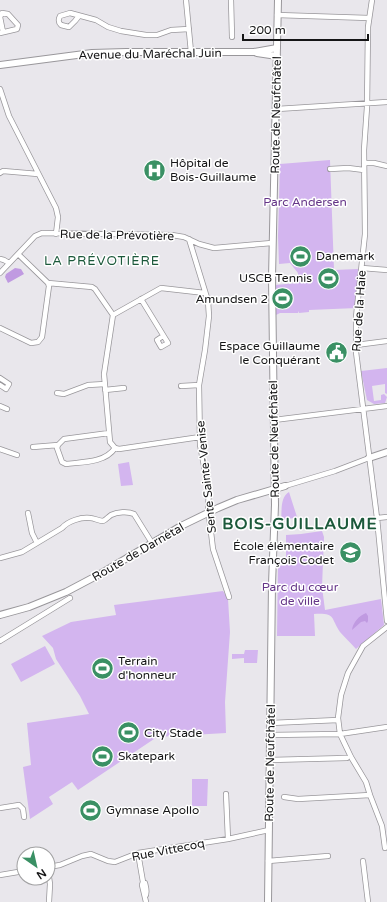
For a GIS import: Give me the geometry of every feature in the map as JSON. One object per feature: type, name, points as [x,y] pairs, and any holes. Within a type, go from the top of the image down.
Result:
[{"type":"main road","name":"Route de Neufchâtel","points":[[268,902],[275,489],[272,243],[278,0]]},
{"type":"main road","name":"Avenue du Maréchal Juin","points":[[0,65],[92,53],[254,52],[277,48]]},
{"type":"main road","name":"Avenue du Maréchal Juin","points":[[254,52],[277,56]]},
{"type":"main road","points":[[369,458],[387,452]]},
{"type":"main road","name":"Route de Darnétal","points":[[0,615],[30,607],[66,592],[181,526],[210,512],[237,500],[285,486]]},
{"type":"street","points":[[186,0],[191,52]]},
{"type":"street","points":[[230,0],[232,37]]},
{"type":"street","name":"Rue de la Haie","points":[[372,0],[369,18],[366,62],[367,103],[364,163],[365,233],[356,317],[356,345],[357,370],[377,518],[387,621]]},
{"type":"street","points":[[2,13],[8,14],[18,25],[17,29],[1,33],[0,17],[2,13]]},
{"type":"street","points":[[277,15],[369,18]]},
{"type":"street","points":[[78,16],[96,20],[108,27],[138,35],[157,35],[171,30],[189,29]]},
{"type":"street","points":[[0,89],[8,116],[56,208],[58,217],[56,234]]},
{"type":"street","points":[[276,109],[387,102]]},
{"type":"street","points":[[364,163],[374,163],[387,166]]},
{"type":"street","points":[[330,169],[348,168],[364,170]]},
{"type":"street","points":[[0,173],[3,171],[38,174]]},
{"type":"street","name":"Rue de la Prévotière","points":[[0,273],[35,236],[42,233],[160,234],[184,237],[199,244],[214,248],[272,243]]},
{"type":"street","name":"Sente Sainte-Venise","points":[[189,239],[208,301],[209,316],[206,350],[199,385],[199,430],[209,492],[208,507],[210,512],[213,549],[229,597]]},
{"type":"street","points":[[18,254],[48,283],[85,286],[95,289],[113,315],[104,370],[110,442],[115,448],[119,449],[200,437]]},
{"type":"street","points":[[0,259],[9,264]]},
{"type":"street","points":[[362,268],[387,270]]},
{"type":"street","points":[[0,328],[31,343],[35,344],[40,341],[42,337],[49,286],[48,283]]},
{"type":"street","points":[[113,315],[160,288],[205,293]]},
{"type":"street","points":[[141,299],[164,336]]},
{"type":"street","points":[[356,345],[387,342]]},
{"type":"street","points":[[0,378],[9,384],[6,389],[0,385]]},
{"type":"street","points":[[57,393],[64,394],[88,385],[105,384]]},
{"type":"street","points":[[181,386],[199,385]]},
{"type":"street","points":[[105,390],[124,388]]},
{"type":"street","points":[[0,406],[6,409]]},
{"type":"street","points":[[274,420],[387,406]]},
{"type":"street","points":[[33,448],[58,445],[64,439],[109,433]]},
{"type":"street","points":[[58,445],[57,448],[62,462],[66,464],[98,460],[111,453],[115,448]]},
{"type":"street","points":[[0,449],[17,455]]},
{"type":"street","points":[[285,486],[335,471],[369,458]]},
{"type":"street","points":[[0,558],[22,552],[71,521],[90,518],[103,522],[113,514],[130,512],[134,514],[152,543]]},
{"type":"street","points":[[28,513],[32,533],[37,543]]},
{"type":"street","points":[[377,518],[387,517]]},
{"type":"street","points":[[0,641],[70,598]]},
{"type":"street","points":[[386,848],[382,826],[366,782],[351,758],[340,734],[338,720],[341,695],[348,673],[363,646],[387,627]]},
{"type":"street","points":[[271,723],[338,720]]},
{"type":"street","points":[[270,735],[340,734],[387,727]]},
{"type":"street","points":[[270,760],[347,758]]},
{"type":"street","points":[[226,794],[228,839]]},
{"type":"street","points":[[284,797],[298,799],[370,796]]},
{"type":"street","points":[[0,808],[19,805],[24,809],[24,817]]},
{"type":"street","name":"Rue Vittecoq","points":[[56,865],[86,855],[94,855],[108,861],[115,862],[138,853],[228,839],[269,830]]},
{"type":"street","points":[[138,853],[143,882],[142,886],[146,899]]},
{"type":"street","points":[[268,861],[328,856]]},
{"type":"street","points":[[363,861],[368,902]]},
{"type":"street","points":[[0,875],[16,872]]},
{"type":"street","points":[[49,902],[50,886]]},
{"type":"green space","name":"Parc Andersen","points":[[330,160],[334,270],[358,269],[357,308],[309,310],[309,312],[299,313],[298,311],[298,313],[280,313],[276,315],[275,285],[298,283],[298,273],[290,263],[279,264],[278,236],[280,164]]},
{"type":"green space","points":[[387,368],[387,394],[385,393],[385,384],[372,386],[374,401],[381,400],[381,395],[384,394],[387,397],[385,403],[374,404],[367,400],[361,371]]},
{"type":"green space","points":[[129,462],[133,485],[121,486],[118,464]]},
{"type":"green space","points":[[289,492],[297,517],[281,521],[284,497]]},
{"type":"green space","name":"Parc du cœur de ville","points":[[322,531],[324,537],[322,587],[325,610],[381,599],[384,625],[356,649],[340,632],[332,617],[326,614],[314,614],[315,636],[277,636],[278,566],[286,565],[286,535]]},
{"type":"green space","points":[[223,591],[228,599],[230,632],[225,702],[226,733],[157,737],[78,790],[72,782],[49,797],[53,804],[30,819],[23,767],[31,765],[27,723],[89,714],[80,696],[56,659],[53,648],[42,636],[71,622],[116,615],[114,605]]},
{"type":"green space","points":[[45,646],[55,664],[21,682],[11,664]]},
{"type":"green space","points":[[245,650],[258,650],[257,663],[244,663],[244,658],[232,659],[232,654],[244,654]]},
{"type":"green space","points":[[192,779],[208,779],[207,806],[192,806]]},
{"type":"shaded area","points":[[15,268],[21,269],[24,274],[8,283],[5,277],[6,274]]},
{"type":"shaded area","points":[[366,613],[368,616],[367,623],[365,621],[361,622],[352,630],[357,620]]},
{"type":"place","name":"Hôpital de Bois-Guillaume","points":[[155,170]]},
{"type":"place","name":"Danemark","points":[[301,256]]},
{"type":"place","name":"USCB Tennis","points":[[328,278]]},
{"type":"place","name":"Amundsen 2","points":[[283,299]]},
{"type":"place","name":"Espace Guillaume le Conquérant","points":[[336,353]]},
{"type":"place","name":"École élémentaire François Codet","points":[[350,553]]},
{"type":"place","name":"Terrain d'honneur","points":[[103,668]]},
{"type":"place","name":"City Stade","points":[[129,733]]},
{"type":"place","name":"Skatepark","points":[[102,756]]},
{"type":"place","name":"Gymnase Apollo","points":[[91,810]]},
{"type":"district","name":"LA PRÉVOTIÈRE","points":[[102,260]]},
{"type":"district","name":"BOIS-GUILLAUME","points":[[300,523]]}]
